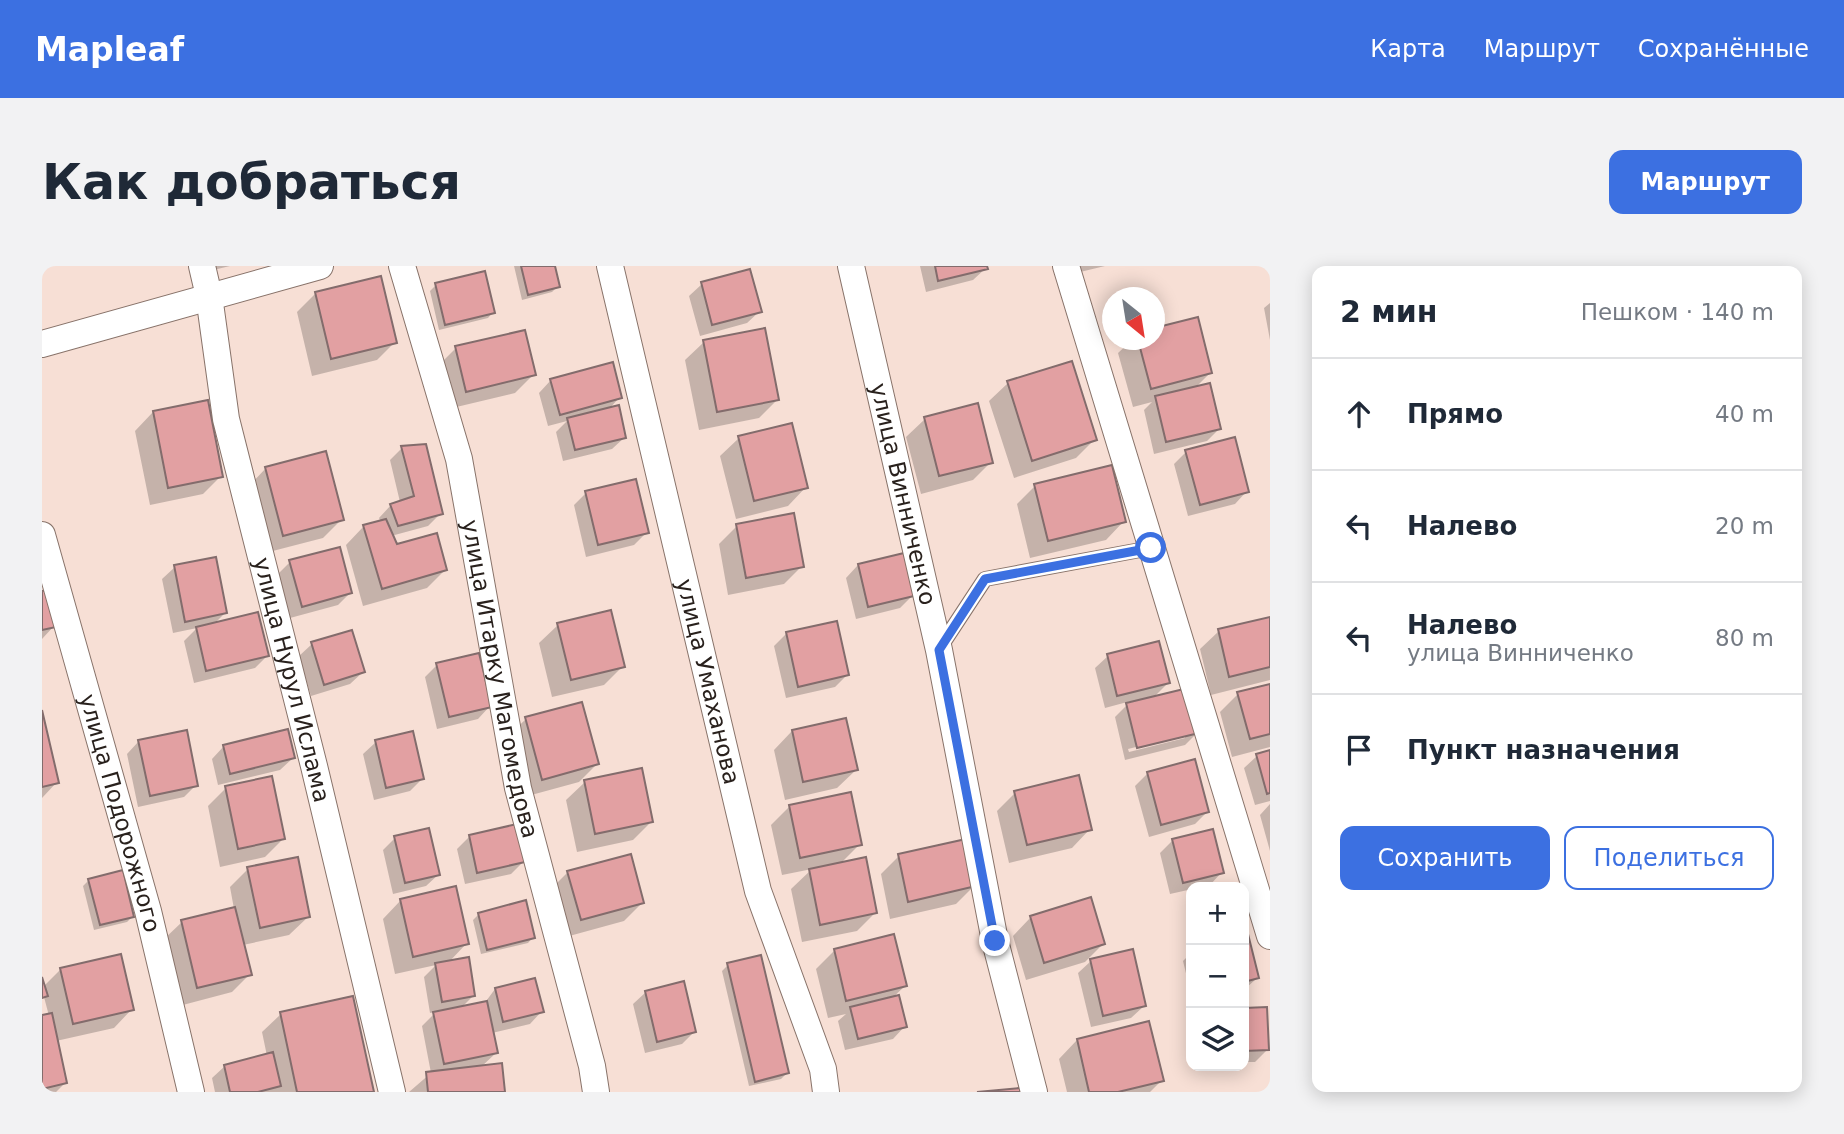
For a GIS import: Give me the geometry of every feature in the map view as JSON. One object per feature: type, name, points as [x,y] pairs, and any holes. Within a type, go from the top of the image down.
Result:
[{"type":"street","name":"улица Нурул Ислама","points":[[202,266],[209,296],[226,419],[314,766],[392,1092]]},
{"type":"street","points":[[42,344],[320,266]]},
{"type":"street","name":"улица Итарку Магомедова","points":[[402,266],[459,459],[518,788],[592,1066],[596,1092]]},
{"type":"street","name":"улица Умаханова","points":[[610,266],[758,891],[823,1069],[826,1092]]},
{"type":"street","name":"улица Винниченко","points":[[851,266],[939,650],[995,941],[1034,1092]]},
{"type":"street","points":[[1066,266],[1270,936]]},
{"type":"street","name":"улица Подорожного","points":[[42,535],[148,911],[191,1092]]},
{"type":"lane","points":[[939,650],[985,579],[1151,548]]},
{"type":"building","points":[[521,266],[555,266],[560,287],[528,295]]},
{"type":"building","points":[[935,266],[987,266],[988,269],[938,281]]},
{"type":"building","points":[[750,269],[762,312],[712,325],[701,282]]},
{"type":"building","points":[[485,271],[495,313],[445,325],[435,283]]},
{"type":"building","points":[[381,276],[397,343],[331,359],[315,292]]},
{"type":"building","points":[[1198,317],[1212,373],[1151,389],[1141,350],[1165,350],[1165,325]]},
{"type":"building","points":[[765,328],[779,400],[717,412],[703,340]]},
{"type":"building","points":[[525,330],[536,375],[466,392],[455,346]]},
{"type":"building","points":[[1072,361],[1097,440],[1032,461],[1007,381]]},
{"type":"building","points":[[613,362],[622,398],[560,415],[550,379]]},
{"type":"building","points":[[1210,383],[1221,429],[1166,442],[1155,396]]},
{"type":"building","points":[[208,400],[223,477],[168,488],[153,411]]},
{"type":"building","points":[[978,403],[993,463],[939,476],[924,417]]},
{"type":"building","points":[[619,405],[626,438],[575,450],[567,418]]},
{"type":"building","points":[[792,423],[808,488],[754,501],[738,436]]},
{"type":"building","points":[[1235,437],[1249,492],[1200,505],[1185,450]]},
{"type":"building","points":[[426,444],[443,514],[398,526],[390,504],[414,496],[401,446]]},
{"type":"building","points":[[326,451],[344,520],[283,536],[265,467]]},
{"type":"building","points":[[1112,465],[1126,522],[1048,541],[1034,484]]},
{"type":"building","points":[[636,479],[649,533],[598,545],[585,491]]},
{"type":"building","points":[[794,513],[804,567],[746,578],[736,524]]},
{"type":"building","points":[[386,519],[397,544],[437,533],[447,570],[382,589],[363,525]]},
{"type":"building","points":[[340,547],[352,593],[302,607],[289,560]]},
{"type":"building","points":[[904,553],[914,596],[868,607],[858,564]]},
{"type":"building","points":[[216,557],[227,613],[185,622],[174,565]]},
{"type":"building","points":[[47,590],[56,627],[42,630],[42,591]]},
{"type":"building","points":[[611,610],[625,667],[571,680],[557,623]]},
{"type":"building","points":[[258,612],[269,656],[206,671],[196,627]]},
{"type":"building","points":[[1270,617],[1270,667],[1229,677],[1218,629]]},
{"type":"building","points":[[837,621],[849,675],[798,687],[786,632]]},
{"type":"building","points":[[352,630],[365,672],[324,685],[311,642]]},
{"type":"building","points":[[1159,641],[1170,683],[1117,696],[1107,654]]},
{"type":"building","points":[[479,653],[492,707],[449,717],[436,663]]},
{"type":"building","points":[[1270,684],[1270,734],[1250,739],[1237,692]]},
{"type":"building","points":[[1188,688],[1199,733],[1137,748],[1126,703]]},
{"type":"building","points":[[582,702],[599,764],[542,780],[525,717]]},
{"type":"building","points":[[42,710],[59,783],[42,787]]},
{"type":"building","points":[[846,718],[858,770],[803,782],[792,730]]},
{"type":"building","points":[[288,729],[295,758],[230,774],[223,745]]},
{"type":"building","points":[[187,730],[198,786],[150,796],[138,740]]},
{"type":"building","points":[[413,731],[424,779],[386,788],[375,740]]},
{"type":"building","points":[[1270,750],[1270,793],[1267,794],[1256,754]]},
{"type":"building","points":[[1195,759],[1209,812],[1161,825],[1147,772]]},
{"type":"building","points":[[642,768],[653,822],[595,834],[584,780]]},
{"type":"building","points":[[1079,775],[1092,830],[1027,845],[1014,791]]},
{"type":"building","points":[[272,776],[285,839],[238,849],[225,786]]},
{"type":"building","points":[[851,792],[862,845],[800,858],[789,805]]},
{"type":"building","points":[[517,824],[525,862],[477,873],[469,835]]},
{"type":"building","points":[[429,828],[440,875],[405,883],[394,836]]},
{"type":"building","points":[[1213,829],[1224,873],[1183,883],[1172,839]]},
{"type":"building","points":[[966,839],[976,886],[908,902],[898,854]]},
{"type":"building","points":[[631,854],[644,903],[581,920],[567,871]]},
{"type":"building","points":[[298,857],[310,917],[260,928],[247,867]]},
{"type":"building","points":[[866,857],[877,913],[820,925],[809,869]]},
{"type":"building","points":[[123,870],[134,917],[100,925],[88,879]]},
{"type":"building","points":[[456,886],[469,944],[413,957],[400,899]]},
{"type":"building","points":[[1091,897],[1105,944],[1044,963],[1030,916]]},
{"type":"building","points":[[526,900],[535,938],[487,950],[478,913]]},
{"type":"building","points":[[235,907],[252,975],[197,988],[181,920]]},
{"type":"building","points":[[894,934],[907,986],[846,1001],[834,949]]},
{"type":"building","points":[[1249,938],[1259,978],[1249,981]]},
{"type":"building","points":[[1133,949],[1146,1006],[1103,1016],[1090,959]]},
{"type":"building","points":[[121,954],[134,1010],[73,1024],[60,968]]},
{"type":"building","points":[[761,955],[789,1073],[755,1082],[727,963]]},
{"type":"building","points":[[469,957],[475,996],[442,1002],[435,963]]},
{"type":"building","points":[[42,977],[48,996],[42,998]]},
{"type":"building","points":[[535,978],[544,1012],[503,1022],[495,988]]},
{"type":"building","points":[[684,981],[696,1032],[657,1042],[645,991]]},
{"type":"building","points":[[899,995],[907,1027],[858,1039],[850,1007]]},
{"type":"building","points":[[353,996],[374,1092],[297,1092],[280,1012]]},
{"type":"building","points":[[487,1001],[498,1053],[444,1064],[433,1012]]},
{"type":"building","points":[[1267,1007],[1269,1050],[1249,1051],[1249,1008]]},
{"type":"building","points":[[52,1013],[67,1083],[42,1089],[42,1015]]},
{"type":"building","points":[[1149,1021],[1164,1081],[1118,1092],[1089,1092],[1077,1039]]},
{"type":"building","points":[[273,1052],[281,1086],[258,1092],[230,1092],[224,1065]]},
{"type":"building","points":[[502,1063],[505,1092],[428,1092],[426,1072]]},
{"type":"building","points":[[1020,1088],[1020,1092],[977,1092]]},
{"type":"route","points":[[995,941],[939,650],[985,579],[1151,548]]}]
